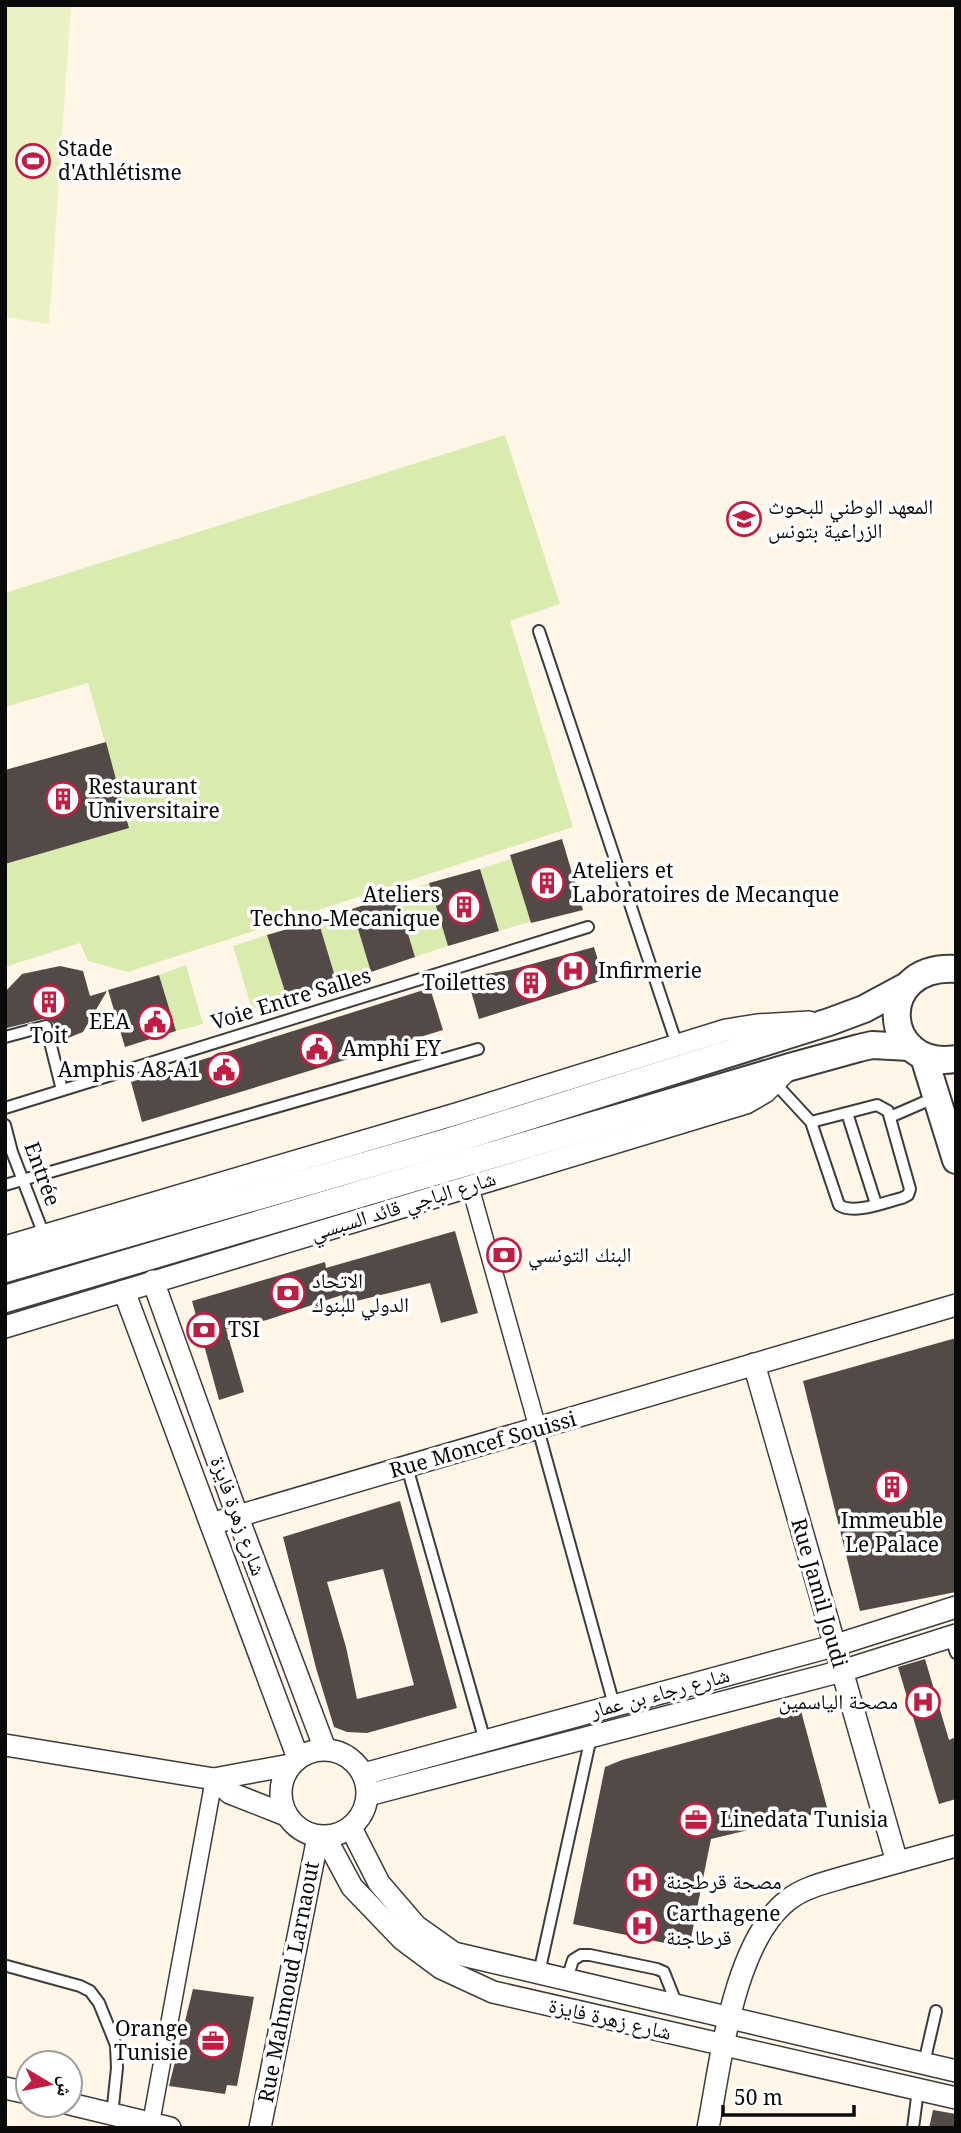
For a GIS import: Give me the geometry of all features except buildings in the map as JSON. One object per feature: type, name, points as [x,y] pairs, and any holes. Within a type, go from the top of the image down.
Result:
[{"type":"street","points":[[955,969],[930,970],[916,976],[905,988],[898,1002],[897,1018],[901,1034],[917,1052],[936,1097],[956,1160]]},
{"type":"street","points":[[5,1269],[450,1141],[829,1022],[864,1009],[905,988]]},
{"type":"street","points":[[5,1247],[456,1114],[726,1030],[829,1022]]},
{"type":"street","points":[[5,1299],[783,1075],[859,1048],[872,1045],[917,1052],[939,1061],[956,1059]]},
{"type":"street","name":"شارع الباجي قائد السبسي","points":[[5,1327],[746,1104],[783,1075]]},
{"type":"street","points":[[470,1186],[538,1429]]},
{"type":"street","name":"شارع زهرة فايزة","points":[[153,1281],[237,1516],[325,1749]]},
{"type":"street","name":"شارع زهرة فايزة","points":[[124,1291],[211,1524],[294,1762]]},
{"type":"street","name":"Rue Moncef Souissi","points":[[211,1524],[956,1305]]},
{"type":"street","name":"Rue Jamil Joudi","points":[[754,1364],[897,1862]]},
{"type":"street","name":"شارع رجاء بن عمار","points":[[363,1774],[834,1646],[956,1607]]},
{"type":"street","name":"شارع رجاء بن عمار","points":[[368,1795],[954,1641]]},
{"type":"street","points":[[5,1745],[214,1779],[294,1762],[311,1751],[325,1749],[341,1752],[354,1761],[363,1774],[368,1795],[363,1814],[351,1828],[338,1835],[322,1837],[306,1833],[286,1815],[281,1798],[282,1781],[294,1762]]},
{"type":"street","points":[[214,1779],[230,1793],[286,1815]]},
{"type":"street","points":[[84,2108],[160,2126],[214,1779]]},
{"type":"street","name":"شارع زهرة فايزة","points":[[351,1828],[379,1883],[416,1926],[454,1953],[956,2071]]},
{"type":"street","name":"شارع زهرة فايزة","points":[[322,1837],[352,1887],[402,1939],[441,1968],[493,1992],[956,2098]]},
{"type":"street","name":"Rue Mahmoud Larnaout","points":[[260,2128],[322,1837]]},
{"type":"street","points":[[708,2128],[730,2018],[746,1962],[758,1936],[773,1915],[790,1898],[819,1885],[956,1846]]},
{"type":"lane","points":[[539,631],[677,1045]]},
{"type":"lane","name":"Voie Entre Salles","points":[[5,1108],[588,927]]},
{"type":"lane","points":[[5,1037],[46,1026],[62,1090]]},
{"type":"lane","points":[[5,1185],[478,1049]]},
{"type":"lane","points":[[783,1075],[811,1122],[839,1205],[845,1209],[856,1209],[908,1195],[910,1189],[888,1111],[877,1105],[811,1122]]},
{"type":"lane","points":[[890,1117],[936,1097]]},
{"type":"lane","points":[[848,1113],[876,1204]]},
{"type":"lane","name":"Entrée","points":[[5,1125],[22,1180],[44,1235]]},
{"type":"lane","points":[[538,1429],[614,1705]]},
{"type":"lane","points":[[407,1466],[485,1741]]},
{"type":"lane","points":[[539,1973],[592,1737]]},
{"type":"lane","points":[[566,1979],[573,1959],[581,1955],[657,1969],[664,1972],[677,2006]]},
{"type":"lane","points":[[6,1966],[80,1986],[90,1991],[99,2003],[116,2045],[117,2068],[112,2115]]},
{"type":"lane","points":[[925,2063],[936,2011]]},
{"type":"lane","points":[[913,2128],[918,2090]]},
{"type":"green space","name":"Stade d'Athlétisme","points":[[5,5],[71,5],[49,324],[5,317]]},
{"type":"green space","points":[[505,435],[560,604],[510,621],[573,827],[128,972],[88,961],[80,943],[5,967],[5,875],[8,863],[129,827],[88,683],[5,707],[5,593]]},
{"type":"green space","points":[[513,858],[533,921],[499,931],[480,869]]},
{"type":"green space","points":[[429,883],[448,946],[415,957],[396,894]]},
{"type":"green space","points":[[352,909],[371,972],[337,982],[318,920]]},
{"type":"green space","points":[[267,935],[287,998],[252,1009],[233,946]]},
{"type":"green space","points":[[186,965],[203,1024],[176,1031],[159,975]]},
{"type":"place","name":"Stade d'Athlétisme","points":[[33,161]]},
{"type":"place","name":"المعهد الوطني للبحوث الزراعية بتونس","points":[[744,519]]},
{"type":"place","name":"Restaurant Universitaire","points":[[63,799]]},
{"type":"place","name":"Ateliers et Laboratoires de Mecanque","points":[[547,883]]},
{"type":"place","name":"Ateliers Techno-Mecanique","points":[[464,907]]},
{"type":"place","name":"Infirmerie","points":[[573,971]]},
{"type":"place","name":"Toilettes","points":[[531,983]]},
{"type":"place","name":"Toit","points":[[49,1002]]},
{"type":"place","name":"EEA","points":[[155,1022]]},
{"type":"place","name":"Amphi EY","points":[[317,1049]]},
{"type":"place","name":"Amphis A8-A1","points":[[224,1070]]},
{"type":"place","name":"البنك التونسي","points":[[504,1255]]},
{"type":"place","name":"الاتحاد الدولي للبنوك","points":[[288,1293]]},
{"type":"place","name":"TSI","points":[[204,1330]]},
{"type":"place","name":"Immeuble Le Palace","points":[[892,1487]]},
{"type":"place","name":"مصحة الياسمين","points":[[923,1702]]},
{"type":"place","name":"Linedata Tunisia","points":[[696,1820]]},
{"type":"place","name":"مصحة قرطجنة","points":[[642,1882]]},
{"type":"place","name":"Carthagene قرطاجنة","points":[[642,1926]]},
{"type":"place","name":"Orange Tunisie","points":[[213,2041]]}]
